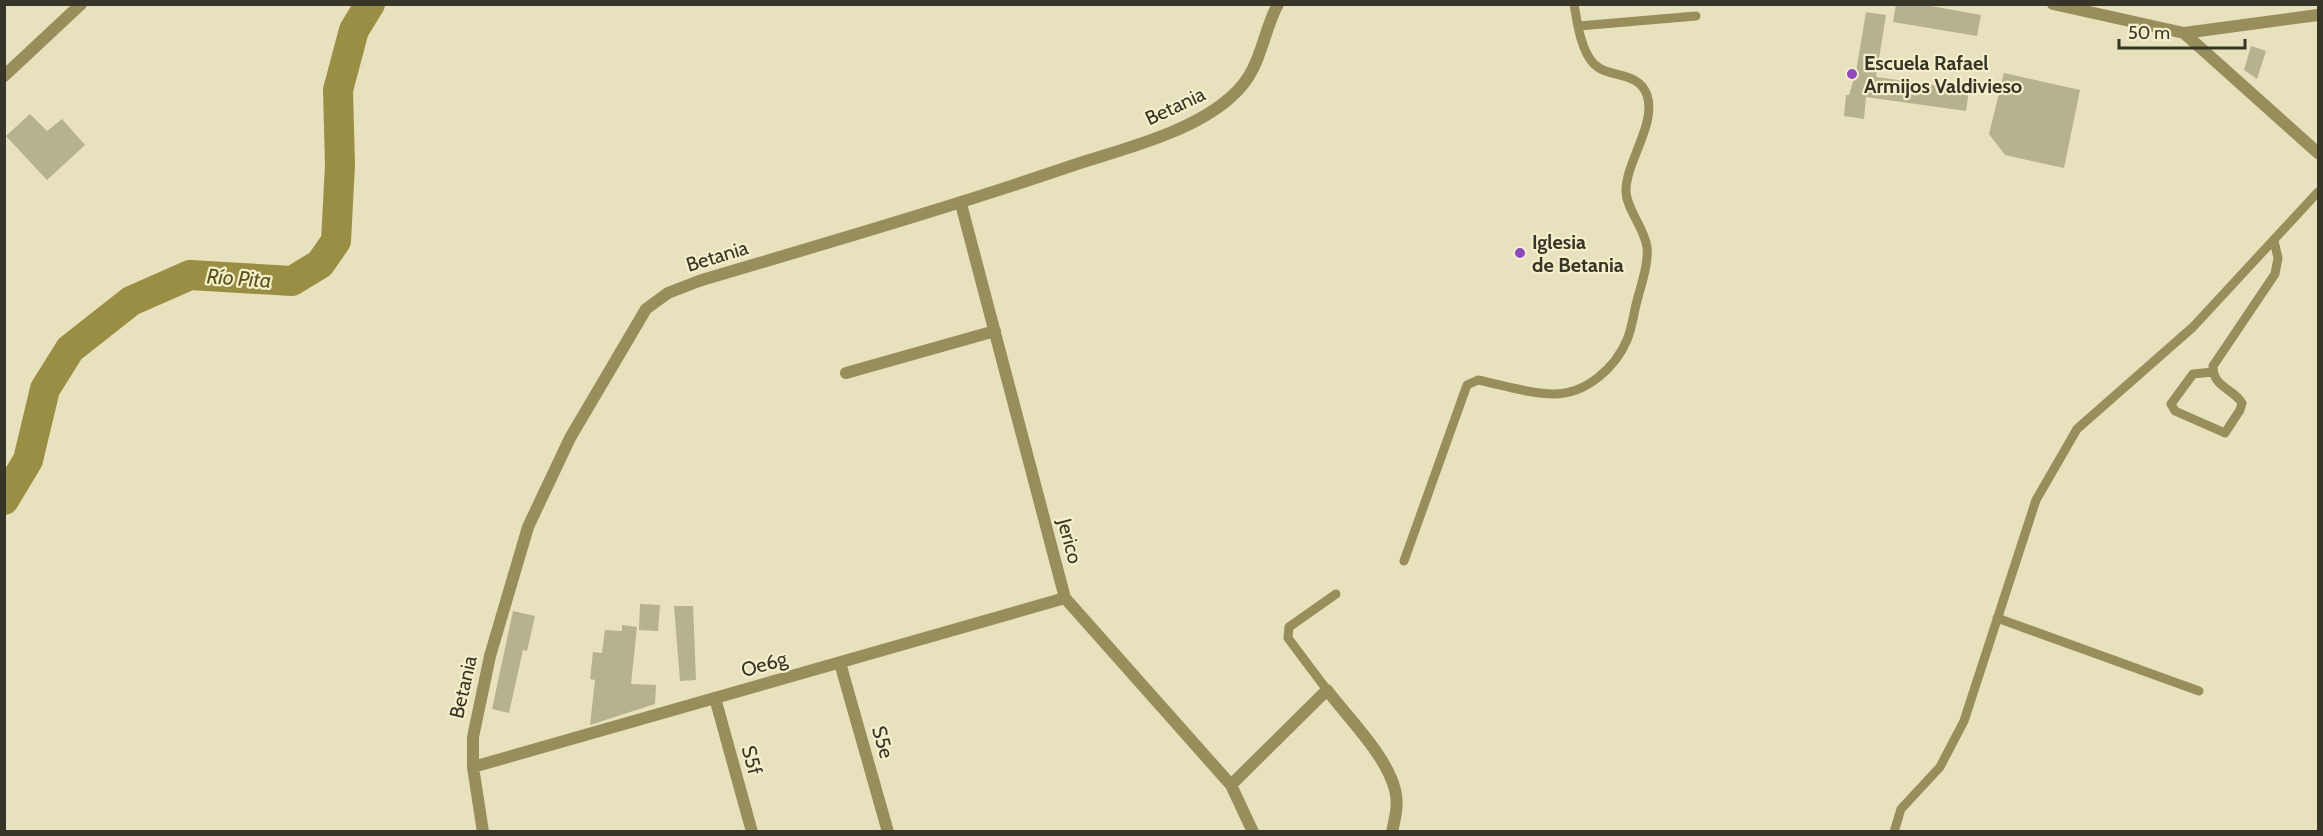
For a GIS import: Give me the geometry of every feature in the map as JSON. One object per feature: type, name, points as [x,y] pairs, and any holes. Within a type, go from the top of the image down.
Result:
[{"type":"street","points":[[4,76],[81,4]]},
{"type":"street","name":"Betania","points":[[483,831],[473,767],[473,737],[477,709],[515,564],[528,526],[570,438],[646,309],[668,293],[699,281],[961,204],[1143,142],[1192,122],[1223,104],[1235,94],[1254,68],[1278,4]]},
{"type":"street","points":[[2053,4],[2184,33],[2319,15]]},
{"type":"street","points":[[2184,33],[2319,153]]},
{"type":"street","name":"Jerico","points":[[961,204],[1065,598],[1231,785],[1253,831]]},
{"type":"street","points":[[846,374],[995,332]]},
{"type":"street","name":"Oe6g","points":[[473,767],[1065,598]]},
{"type":"street","name":"S5e","points":[[840,663],[888,831]]},
{"type":"street","points":[[1231,785],[1327,690],[1389,772],[1396,792],[1397,811],[1392,831]]},
{"type":"street","name":"S5f","points":[[715,698],[752,831]]},
{"type":"lane","points":[[1404,561],[1467,385],[1478,380],[1554,394],[1581,388],[1605,371],[1628,339],[1647,255],[1640,222],[1631,207],[1626,190],[1642,133],[1648,100],[1646,93],[1634,79],[1599,68],[1593,63],[1579,26],[1574,4]]},
{"type":"lane","points":[[1579,26],[1696,16]]},
{"type":"lane","points":[[1894,831],[1901,809],[1940,767],[1965,721],[2036,500],[2078,429],[2193,327],[2319,192]]},
{"type":"lane","points":[[2213,372],[2193,374],[2172,400],[2172,408],[2225,433],[2242,403],[2221,387],[2213,372],[2213,366],[2275,274],[2278,258],[2274,241]]},
{"type":"lane","points":[[1327,690],[1288,638],[1289,627],[1336,594]]},
{"type":"lane","points":[[1997,618],[2199,691]]},
{"type":"building","points":[[1896,4],[1920,4],[1981,15],[1977,36],[1893,22]]},
{"type":"building","points":[[1866,12],[1886,15],[1876,77],[1969,90],[1966,111],[1866,97],[1864,119],[1844,116],[1846,95],[1849,95],[1856,72]]},
{"type":"building","points":[[2251,46],[2266,51],[2257,79],[2244,70]]},
{"type":"building","points":[[2004,73],[2080,90],[2064,168],[2005,155],[1989,134]]},
{"type":"building","points":[[30,114],[47,131],[62,119],[85,145],[47,180],[6,136]]},
{"type":"building","points":[[640,604],[660,605],[658,631],[639,630]]},
{"type":"building","points":[[674,606],[693,606],[696,680],[680,681]]},
{"type":"building","points":[[513,611],[535,616],[527,651],[523,650],[509,713],[492,709]]},
{"type":"building","points":[[622,625],[637,627],[631,684],[656,685],[655,704],[590,725],[595,680],[590,679],[593,652],[602,653],[605,630],[622,631]]},
{"type":"waterway","name":"Río Pita","points":[[4,500],[28,460],[45,389],[70,349],[131,301],[190,275],[292,281],[320,264],[336,241],[340,165],[338,90],[354,30],[370,4]]},
{"type":"place","name":"Escuela Rafael Armijos Valdivieso","points":[[1852,74]]},
{"type":"place","name":"Iglesia de Betania","points":[[1520,253]]}]
